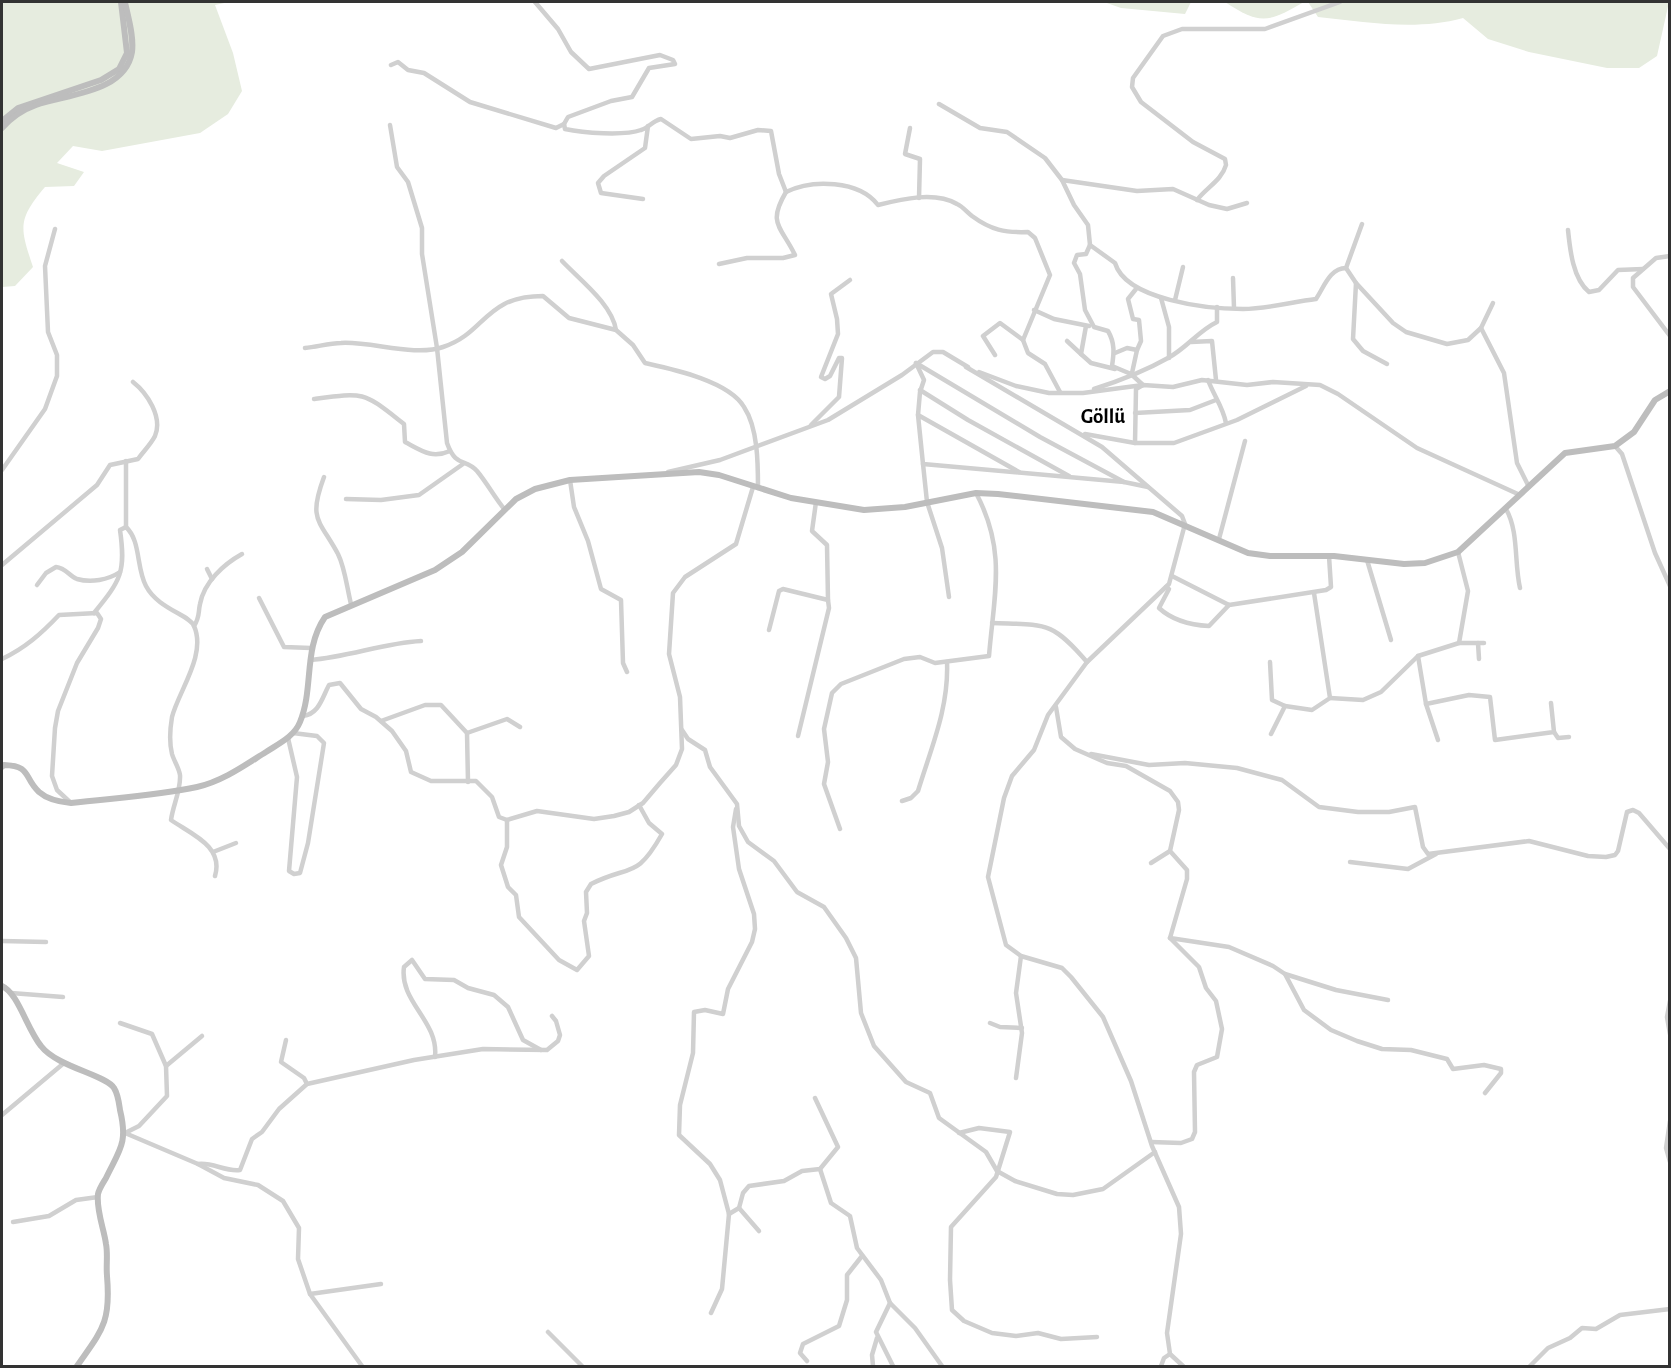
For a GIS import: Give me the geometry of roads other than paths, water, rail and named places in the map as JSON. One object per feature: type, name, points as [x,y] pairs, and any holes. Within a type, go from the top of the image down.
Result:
[{"type":"street","points":[[2,121],[18,108],[101,81],[119,69],[127,53],[123,2]]},
{"type":"street","points":[[2,128],[28,108],[100,87],[122,73],[129,61],[132,45],[123,2]]},
{"type":"street","points":[[391,65],[398,62],[408,70],[424,73],[470,102],[556,128],[564,124],[568,117],[579,112],[632,97],[649,68],[675,64],[673,60],[660,55],[589,69],[571,52],[558,29],[535,2]]},
{"type":"street","points":[[1197,200],[1207,187],[1222,176],[1226,165],[1225,159],[1193,142],[1141,102],[1132,87],[1133,78],[1163,36],[1173,31],[1201,28],[1265,29],[1340,2]]},
{"type":"street","points":[[939,104],[980,128],[1007,132],[1044,158],[1062,180],[1074,205],[1088,225],[1090,245],[1086,254],[1077,255],[1074,263],[1080,274],[1085,310],[1094,327]]},
{"type":"street","points":[[564,124],[565,129],[576,132],[630,132],[643,130],[661,119],[691,139],[720,136],[730,138],[758,130],[771,131],[781,180],[786,192]]},
{"type":"street","points":[[390,124],[397,167],[408,182],[422,228],[422,254],[450,451],[463,464],[476,469],[505,510]]},
{"type":"street","points":[[643,199],[601,193],[598,183],[604,176],[645,148],[648,126]]},
{"type":"street","points":[[910,128],[905,154],[920,159],[919,198]]},
{"type":"street","points":[[1062,180],[1137,191],[1173,189],[1197,200],[1227,209],[1247,202]]},
{"type":"street","points":[[719,264],[747,258],[783,258],[795,255],[775,223],[776,209],[786,192],[797,187],[821,184],[859,190],[872,197],[878,205],[908,198],[957,204],[982,224],[999,232],[1029,232],[1035,238],[1050,275],[1023,340]]},
{"type":"street","points":[[1346,268],[1362,224]]},
{"type":"street","points":[[2,470],[45,410],[57,376],[57,355],[48,332],[45,266],[55,229]]},
{"type":"street","points":[[1568,230],[1570,251],[1583,287],[1589,292],[1599,290],[1618,270],[1643,269]]},
{"type":"street","points":[[1090,245],[1115,263],[1118,274],[1136,289],[1161,298],[1217,307],[1234,308],[1316,299],[1332,273],[1339,268],[1346,268]]},
{"type":"street","points":[[1670,256],[1656,258],[1634,278],[1634,287],[1670,336]]},
{"type":"street","points":[[562,261],[596,296],[615,321],[616,330]]},
{"type":"street","points":[[1176,300],[1183,267]]},
{"type":"street","points":[[1346,268],[1356,283],[1393,323],[1406,332],[1448,344],[1468,340],[1481,328],[1493,303]]},
{"type":"street","points":[[1233,278],[1234,308]]},
{"type":"street","points":[[807,429],[839,397],[842,358],[839,358],[830,376],[825,380],[821,377],[838,334],[831,294],[850,280]]},
{"type":"street","points":[[1356,283],[1353,339],[1363,351],[1387,364]]},
{"type":"street","points":[[1131,374],[1141,340],[1139,320],[1133,319],[1128,299],[1136,289]]},
{"type":"street","points":[[303,716],[310,715],[318,707],[329,685],[334,682],[340,684],[361,709],[381,721],[404,746],[411,772],[431,781],[480,783],[492,797],[499,817],[507,820],[537,811],[594,819],[629,812],[639,805],[676,765],[682,749],[680,698],[669,654],[673,593],[685,577],[736,544],[755,487],[753,430],[744,405],[728,392],[684,371],[645,363],[633,345],[616,330],[569,318],[543,296],[520,298],[501,304],[471,331],[444,347],[391,349],[342,343],[305,348]]},
{"type":"street","points":[[1161,298],[1169,327],[1169,358]]},
{"type":"street","points":[[1083,393],[1169,358],[1191,342],[1204,328],[1217,322],[1217,307]]},
{"type":"street","points":[[1034,310],[1054,319],[1108,331],[1115,353],[1113,366],[1115,369]]},
{"type":"street","points":[[995,355],[983,336],[1000,323],[1023,340],[1028,353],[1045,364],[1060,392]]},
{"type":"street","points":[[1081,354],[1086,326]]},
{"type":"street","points":[[1481,328],[1504,373],[1517,463],[1529,487]]},
{"type":"street","points":[[1067,341],[1091,363],[1131,374],[1143,385]]},
{"type":"street","points":[[1191,342],[1212,341],[1216,380]]},
{"type":"street","points":[[1115,353],[1127,348],[1137,350]]},
{"type":"street","points":[[2,767],[18,765],[28,772],[39,791],[57,801],[71,803],[199,786],[233,773],[290,735],[303,716],[311,648],[317,628],[325,617],[435,570],[462,552],[516,499],[535,489],[570,480],[611,480],[665,472],[720,460],[828,420],[902,375],[933,352],[943,352],[1102,447],[1182,516],[1185,524],[1172,576],[1166,587],[1130,618],[1087,662],[1048,716],[1034,750],[1011,776],[987,877],[1006,945],[1021,956],[1062,968],[1104,1017],[1131,1081],[1151,1142],[1179,1207],[1180,1234],[1167,1333],[1170,1354],[1183,1366]]},
{"type":"street","points":[[916,363],[924,380],[920,390],[918,415],[927,502],[942,548],[948,597]]},
{"type":"street","points":[[916,363],[978,402],[1124,482]]},
{"type":"street","points":[[966,367],[1016,386],[1049,393],[1083,393],[1143,385],[1173,387],[1208,380],[1247,385],[1273,382],[1320,385],[1338,394],[1417,448],[1520,495]]},
{"type":"street","points":[[1208,380],[1216,400],[1223,406],[1226,423]]},
{"type":"street","points":[[2,565],[97,485],[110,465],[138,459],[155,435],[156,427],[154,413],[145,392],[133,382]]},
{"type":"street","points":[[1135,443],[1136,389],[1143,385]]},
{"type":"street","points":[[1079,433],[1135,443],[1174,443],[1226,423],[1307,385]]},
{"type":"street","points":[[665,472],[709,473],[816,502],[864,510],[976,493],[1129,509],[1153,512],[1248,553],[1329,556],[1404,564],[1425,563],[1458,552],[1565,453],[1615,446],[1634,432],[1655,400],[1668,391],[1670,385]]},
{"type":"street","points":[[920,390],[968,420],[1071,477]]},
{"type":"street","points":[[314,399],[355,393],[372,399],[404,424],[405,442],[430,455],[438,456],[450,451]]},
{"type":"street","points":[[1135,413],[1190,410],[1216,400]]},
{"type":"street","points":[[918,415],[1022,474]]},
{"type":"street","points":[[1219,540],[1245,441]]},
{"type":"street","points":[[1615,446],[1622,454],[1655,553],[1670,586]]},
{"type":"street","points":[[126,461],[126,527],[134,535],[145,584],[155,600],[169,611],[188,619],[194,626],[196,658],[185,689],[172,715],[170,734],[172,754],[180,774],[171,820],[201,839],[213,852],[216,858],[215,876]]},
{"type":"street","points":[[346,499],[371,501],[419,495],[463,464]]},
{"type":"street","points":[[923,464],[1124,482],[1151,488]]},
{"type":"street","points":[[324,477],[317,505],[317,524],[339,555],[351,604]]},
{"type":"street","points":[[570,480],[574,507],[588,541],[601,589],[621,600],[623,663],[627,672]]},
{"type":"street","points":[[840,829],[824,784],[828,762],[824,729],[832,693],[841,684],[904,659],[920,657],[935,663],[989,656],[998,568],[987,514],[976,493]]},
{"type":"street","points":[[798,736],[829,608],[827,545],[812,531],[816,502]]},
{"type":"street","points":[[1506,509],[1514,530],[1516,567],[1520,588]]},
{"type":"street","points":[[2,658],[19,650],[39,636],[59,615],[94,613],[114,588],[120,572],[124,558],[120,530],[126,527]]},
{"type":"street","points":[[1458,552],[1468,591],[1459,643]]},
{"type":"street","points":[[194,626],[200,618],[200,604],[204,593],[213,579],[232,560],[242,554]]},
{"type":"street","points":[[1166,587],[1169,590],[1159,608],[1166,614],[1191,625],[1209,626],[1229,605],[1295,593],[1314,593],[1331,587],[1329,556]]},
{"type":"street","points":[[1367,560],[1392,640]]},
{"type":"street","points":[[37,585],[46,573],[56,567],[66,570],[76,578],[92,581],[112,577],[120,572]]},
{"type":"street","points":[[207,569],[213,579]]},
{"type":"street","points":[[1172,576],[1229,605]]},
{"type":"street","points":[[769,630],[779,591],[783,589],[828,600]]},
{"type":"street","points":[[1314,593],[1330,698]]},
{"type":"street","points":[[259,598],[284,647],[311,648]]},
{"type":"street","points":[[71,803],[57,790],[52,776],[55,728],[58,711],[77,663],[98,628],[100,619],[94,613]]},
{"type":"street","points":[[992,623],[1034,624],[1051,628],[1065,636],[1087,662]]},
{"type":"street","points":[[310,660],[341,658],[397,642],[421,641]]},
{"type":"street","points":[[1270,662],[1272,700],[1285,706],[1312,710],[1330,698],[1363,700],[1381,692],[1418,656],[1459,643],[1481,643],[1479,659]]},
{"type":"street","points":[[1418,656],[1426,704],[1438,740]]},
{"type":"street","points":[[902,801],[911,798],[918,791],[941,720],[948,684],[947,662]]},
{"type":"street","points":[[1426,704],[1469,695],[1483,695],[1490,697],[1495,740],[1554,732]]},
{"type":"street","points":[[1551,704],[1554,732],[1558,738],[1569,737]]},
{"type":"street","points":[[381,721],[425,705],[441,705],[467,733],[468,782]]},
{"type":"street","points":[[1271,734],[1285,706]]},
{"type":"street","points":[[1056,707],[1061,737],[1089,756],[1107,764],[1126,766],[1170,791],[1178,801],[1179,810],[1170,851],[1151,863]]},
{"type":"street","points":[[467,733],[507,719],[520,727]]},
{"type":"street","points":[[681,730],[688,739],[705,750],[710,767],[737,804],[739,826],[748,842],[774,861],[797,892],[824,907],[846,938],[856,958],[861,1013],[874,1046],[906,1082],[930,1093],[939,1118],[986,1152],[997,1171],[1015,1181],[1057,1194],[1073,1195],[1103,1189],[1155,1152]]},
{"type":"street","points":[[290,735],[317,736],[324,743],[308,843],[300,873],[294,874],[290,871],[297,777],[290,735]]},
{"type":"street","points":[[1089,756],[1090,754],[1149,765],[1185,763],[1236,768],[1282,780],[1319,807],[1358,812],[1389,812],[1415,807],[1426,854],[1529,841],[1588,856],[1615,855],[1623,838],[1627,812],[1633,810],[1639,813],[1670,849]]},
{"type":"street","points":[[711,1313],[722,1289],[729,1214],[715,1172],[679,1135],[680,1105],[693,1053],[694,1012],[705,1010],[723,1014],[728,989],[752,942],[755,929],[754,914],[739,869],[733,827],[737,804]]},
{"type":"street","points":[[507,820],[507,847],[501,865],[508,887],[516,895],[519,917],[559,960],[577,970],[589,956],[584,921],[587,913],[586,892],[591,884],[629,872],[639,866],[648,859],[662,834],[649,823],[639,805]]},
{"type":"street","points":[[213,852],[236,843]]},
{"type":"street","points":[[1170,851],[1186,870],[1187,879],[1170,938]]},
{"type":"street","points":[[1350,862],[1408,869],[1439,853]]},
{"type":"street","points":[[1151,1142],[1181,1143],[1192,1139],[1195,1132],[1194,1072],[1197,1065],[1217,1057],[1222,1029],[1216,1001],[1206,988],[1199,967],[1170,938]]},
{"type":"street","points":[[1170,938],[1229,948],[1285,974],[1336,990],[1388,1000]]},
{"type":"street","points":[[2,941],[46,942]]},
{"type":"street","points":[[1016,1078],[1022,1028],[1016,993],[1021,956]]},
{"type":"street","points":[[435,1057],[434,1035],[403,985],[404,967],[412,960],[425,979],[454,980],[468,988],[494,995],[508,1007],[523,1040],[542,1050]]},
{"type":"street","points":[[1285,974],[1304,1010],[1331,1030],[1382,1049],[1411,1050],[1447,1059],[1453,1069],[1484,1065],[1500,1069],[1501,1072],[1485,1093]]},
{"type":"street","points":[[2,986],[18,1003],[30,1032],[45,1051],[76,1070],[103,1079],[114,1087],[125,1133],[98,1197],[107,1247],[108,1301],[102,1332],[76,1366]]},
{"type":"street","points":[[10,993],[63,997]]},
{"type":"street","points":[[1670,1001],[1667,1017],[1670,1034]]},
{"type":"street","points":[[198,1164],[208,1164],[232,1171],[240,1170],[252,1139],[262,1132],[279,1109],[307,1084],[483,1049],[542,1050],[554,1045],[560,1035],[552,1016]]},
{"type":"street","points":[[120,1023],[152,1034],[166,1066],[167,1096],[139,1126],[125,1133]]},
{"type":"street","points":[[990,1023],[1000,1027],[1022,1028]]},
{"type":"street","points":[[166,1066],[202,1036]]},
{"type":"street","points":[[286,1040],[281,1062],[304,1078],[307,1084]]},
{"type":"street","points":[[2,1115],[64,1063]]},
{"type":"street","points":[[729,1214],[739,1208],[743,1193],[748,1186],[784,1181],[802,1171],[820,1169],[838,1147],[815,1098]]},
{"type":"street","points":[[1670,1121],[1666,1148],[1670,1162]]},
{"type":"street","points":[[959,1132],[979,1128],[1010,1132],[996,1177],[951,1227],[952,1310],[964,1321],[992,1334],[1016,1336],[1038,1333],[1061,1339],[1097,1337]]},
{"type":"street","points":[[125,1133],[198,1164],[224,1178],[258,1185],[283,1201],[299,1228],[298,1259],[310,1294],[362,1366]]},
{"type":"street","points":[[820,1169],[831,1203],[850,1216],[854,1239],[862,1256],[881,1280],[891,1304],[915,1328],[942,1366]]},
{"type":"street","points":[[13,1222],[49,1216],[76,1200],[98,1197]]},
{"type":"street","points":[[739,1208],[759,1231]]},
{"type":"street","points":[[807,1361],[800,1353],[802,1344],[839,1326],[847,1300],[848,1275],[862,1256]]},
{"type":"street","points":[[310,1294],[381,1284]]},
{"type":"street","points":[[891,1304],[876,1332],[893,1366]]},
{"type":"street","points":[[1530,1366],[1548,1348],[1570,1338],[1581,1328],[1596,1329],[1620,1315],[1670,1309]]},
{"type":"street","points":[[548,1332],[582,1366]]},
{"type":"street","points":[[873,1366],[872,1355],[877,1338]]},
{"type":"street","points":[[1161,1366],[1164,1358],[1170,1354]]},
{"type":"district","name":"Göllü","points":[[1103,416]]}]
